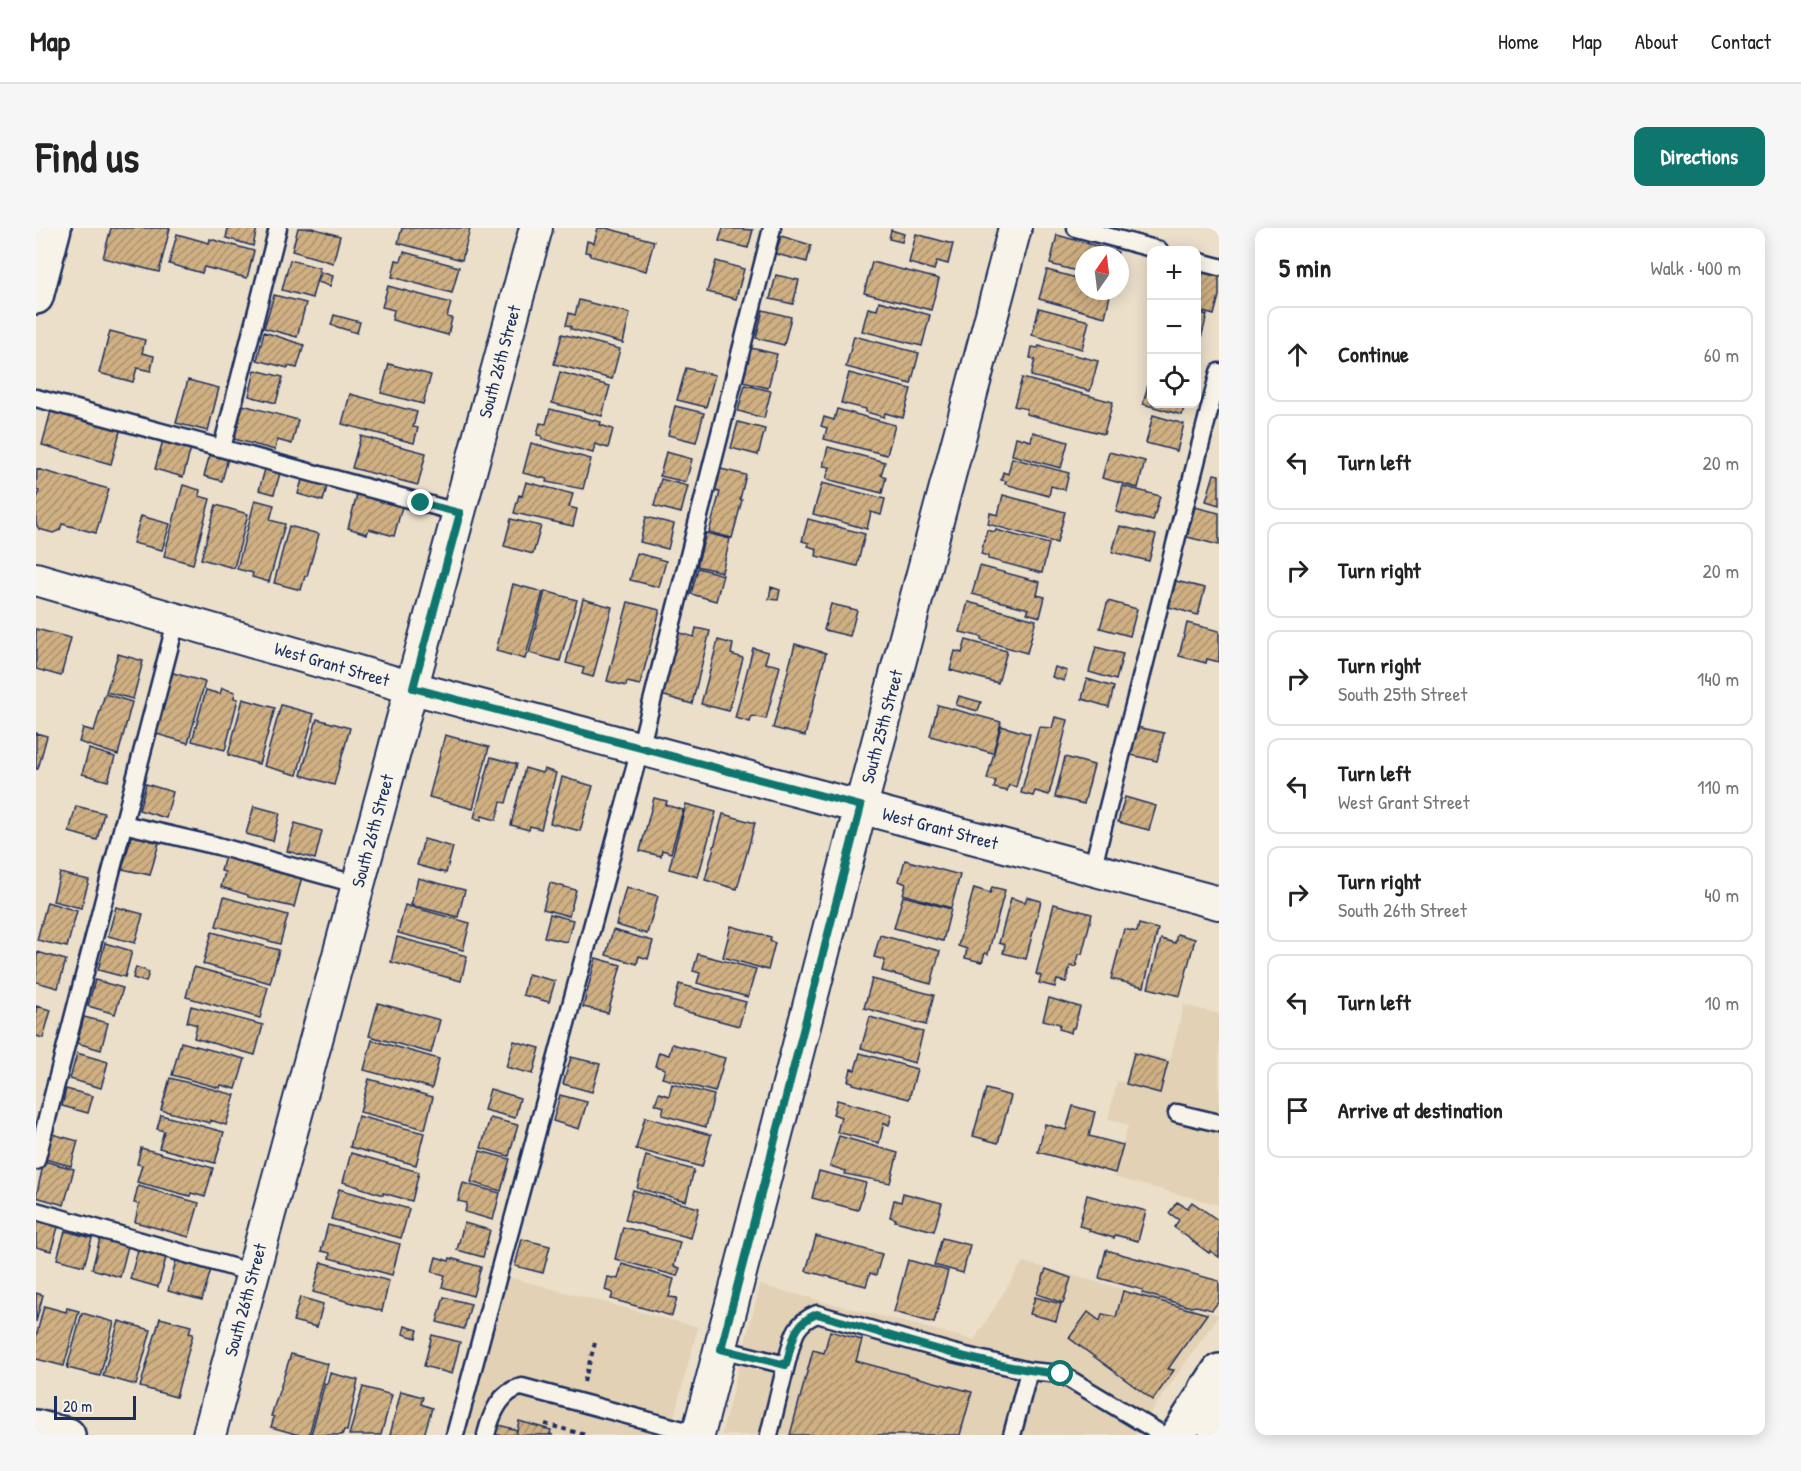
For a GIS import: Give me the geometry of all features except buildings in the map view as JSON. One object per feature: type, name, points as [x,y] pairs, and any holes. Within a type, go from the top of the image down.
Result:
[{"type":"main road","points":[[36,297],[54,228]]},
{"type":"main road","points":[[1178,1435],[1213,1380]]},
{"type":"main road","points":[[1213,1380],[1209,1415],[1218,1435]]},
{"type":"main road","points":[[36,1427],[68,1435]]},
{"type":"street","name":"South 26th Street","points":[[209,1435],[536,228]]},
{"type":"street","name":"South 25th Street","points":[[698,1434],[861,806],[1015,228]]},
{"type":"street","name":"West Grant Street","points":[[36,579],[413,688],[1219,903]]},
{"type":"lane","points":[[222,448],[278,228]]},
{"type":"lane","points":[[455,1435],[640,749],[772,228]]},
{"type":"lane","points":[[1076,228],[1147,247]]},
{"type":"lane","points":[[1201,262],[1219,267]]},
{"type":"lane","points":[[1092,870],[1219,372]]},
{"type":"lane","points":[[36,398],[460,513]]},
{"type":"lane","points":[[36,1161],[177,618]]},
{"type":"lane","points":[[123,824],[218,846],[359,885]]},
{"type":"lane","points":[[1178,1113],[1219,1124]]},
{"type":"lane","points":[[36,1211],[253,1273]]},
{"type":"lane","points":[[769,1435],[797,1327],[806,1319],[817,1314],[953,1353],[1029,1371],[1061,1374],[1162,1435]]},
{"type":"lane","points":[[721,1349],[786,1365]]},
{"type":"lane","points":[[1012,1435],[1029,1371]]},
{"type":"lane","points":[[486,1435],[489,1421],[504,1395],[512,1389],[522,1387],[698,1434]]},
{"type":"path","points":[[586,1375],[595,1342]]},
{"type":"path","points":[[545,1424],[586,1435]]},
{"type":"shaded area","points":[[1184,1005],[1219,1014],[1219,1205],[1114,1177],[1128,1125],[1108,1119],[1117,1081],[1125,1082],[1133,1050],[1170,1060]]},
{"type":"shaded area","points":[[1023,1262],[1219,1315],[1135,1435],[721,1435],[760,1285],[974,1340]]},
{"type":"shaded area","points":[[508,1277],[698,1327],[669,1435],[465,1435]]},
{"type":"route","points":[[421,503],[460,513],[413,688],[861,806],[721,1349],[786,1365],[797,1327],[806,1319],[817,1314],[953,1353],[1029,1371],[1061,1374]]}]
